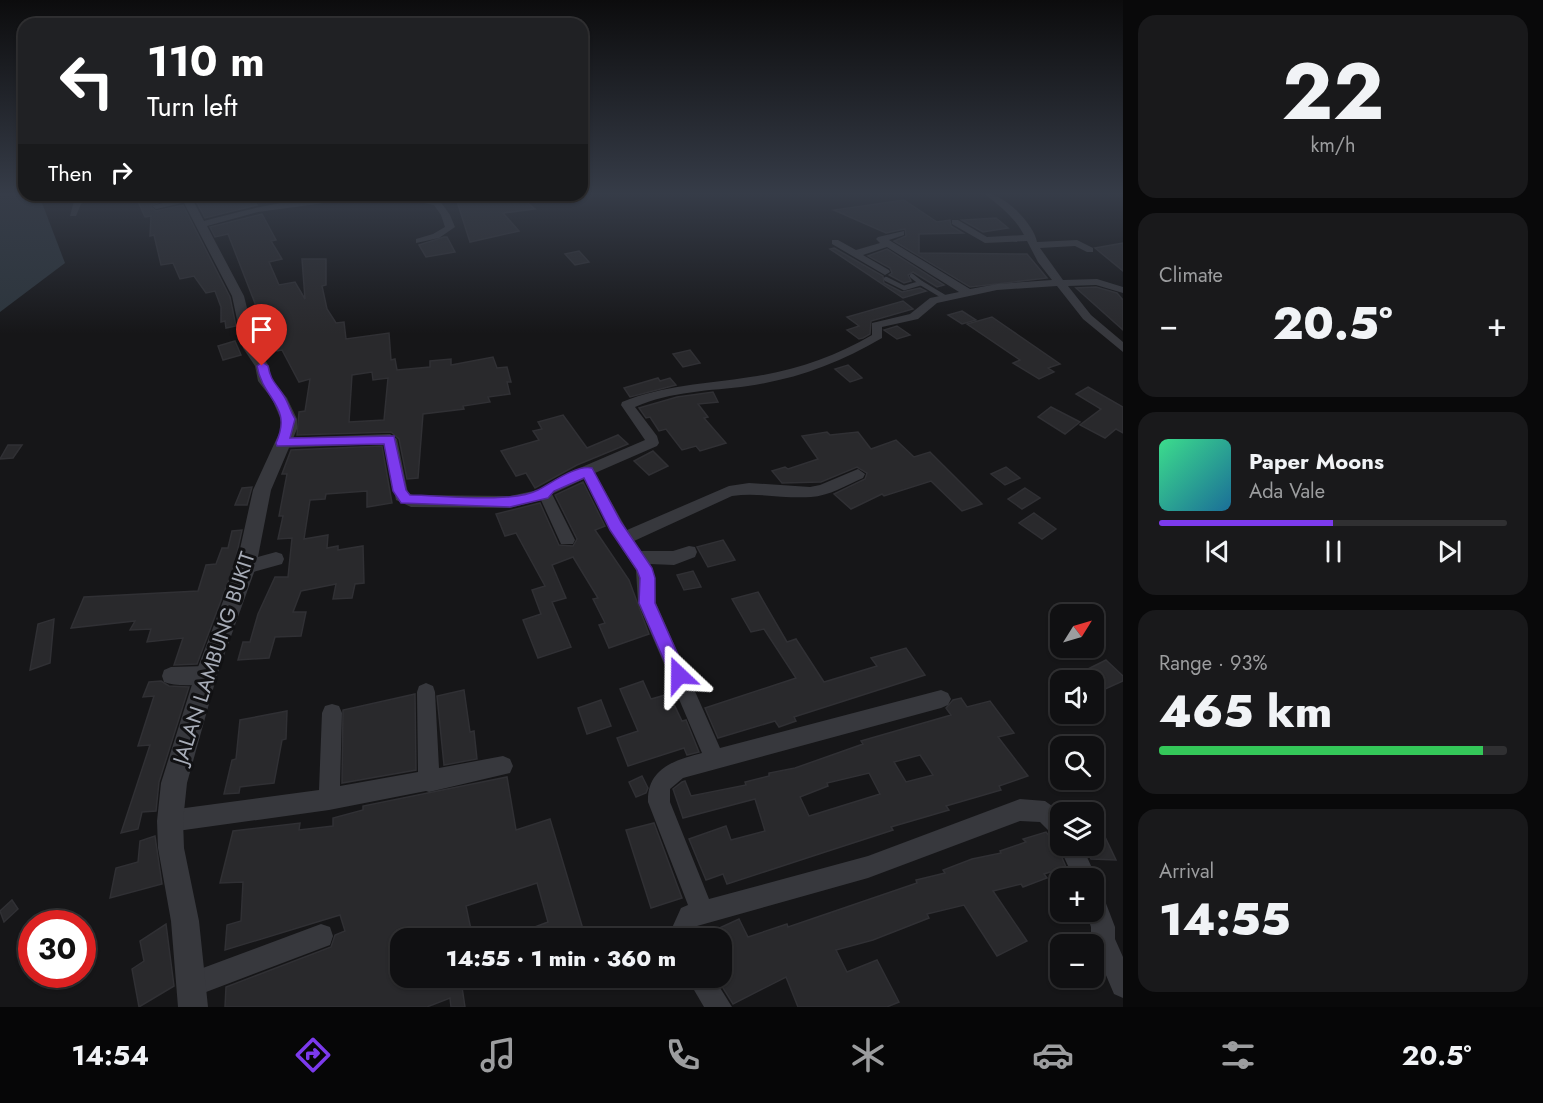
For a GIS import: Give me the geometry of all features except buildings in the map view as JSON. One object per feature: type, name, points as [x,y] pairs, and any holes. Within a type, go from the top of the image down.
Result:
[{"type":"street","name":"JALAN LAMBUNG BUKIT","points":[[193,995],[185,921],[171,848],[170,821],[174,783],[206,675],[229,620],[246,567],[262,490],[288,429],[289,419],[284,413],[279,398],[265,381],[262,366],[250,348],[238,296],[208,240]]},
{"type":"street","points":[[882,240],[969,293]]},
{"type":"street","points":[[985,240],[1077,243],[1090,250]]},
{"type":"street","points":[[1033,241],[1038,256],[1093,323],[1123,348]]},
{"type":"street","points":[[835,242],[885,275]]},
{"type":"street","points":[[855,254],[886,244]]},
{"type":"street","points":[[282,443],[390,439],[401,496],[411,501],[510,502],[544,494],[549,488],[652,443],[647,431],[627,408],[629,404],[703,385],[746,381],[825,365],[850,354],[879,336],[874,328],[880,323],[914,317],[929,302],[946,298],[997,287],[1061,282],[1097,282],[1123,290]]},
{"type":"street","points":[[587,471],[615,526],[639,557],[647,578],[647,603],[715,760]]},
{"type":"street","points":[[625,538],[729,491],[749,488],[810,492],[823,490],[858,474]]},
{"type":"street","points":[[544,494],[567,540]]},
{"type":"street","points":[[639,557],[674,558],[689,552]]},
{"type":"street","points":[[246,567],[276,559]]},
{"type":"street","points":[[171,676],[206,675]]},
{"type":"street","points":[[426,692],[429,782]]},
{"type":"street","points":[[702,911],[659,802],[658,790],[662,781],[671,773],[941,699]]},
{"type":"street","points":[[329,799],[332,713]]},
{"type":"street","points":[[170,821],[329,799],[429,782],[503,766]]},
{"type":"street","points":[[684,928],[689,916],[702,911],[868,867],[1020,810],[1045,812],[1050,817]]},
{"type":"street","points":[[1101,922],[1103,940],[1123,985]]},
{"type":"street","points":[[193,995],[321,936]]},
{"type":"street","points":[[706,988],[719,1007]]},
{"type":"lane","points":[[885,275],[904,288],[921,283]]},
{"type":"lane","points":[[912,276],[946,298]]},
{"type":"shaded area","points":[[0,240],[56,240],[65,263],[0,312]]},
{"type":"route","points":[[262,366],[265,381],[279,398],[284,413],[289,419],[288,429],[282,443],[390,439],[399,491],[406,500],[510,502],[544,494],[549,488],[587,471],[615,526],[639,557],[644,568],[647,578],[647,603],[679,675]]}]
